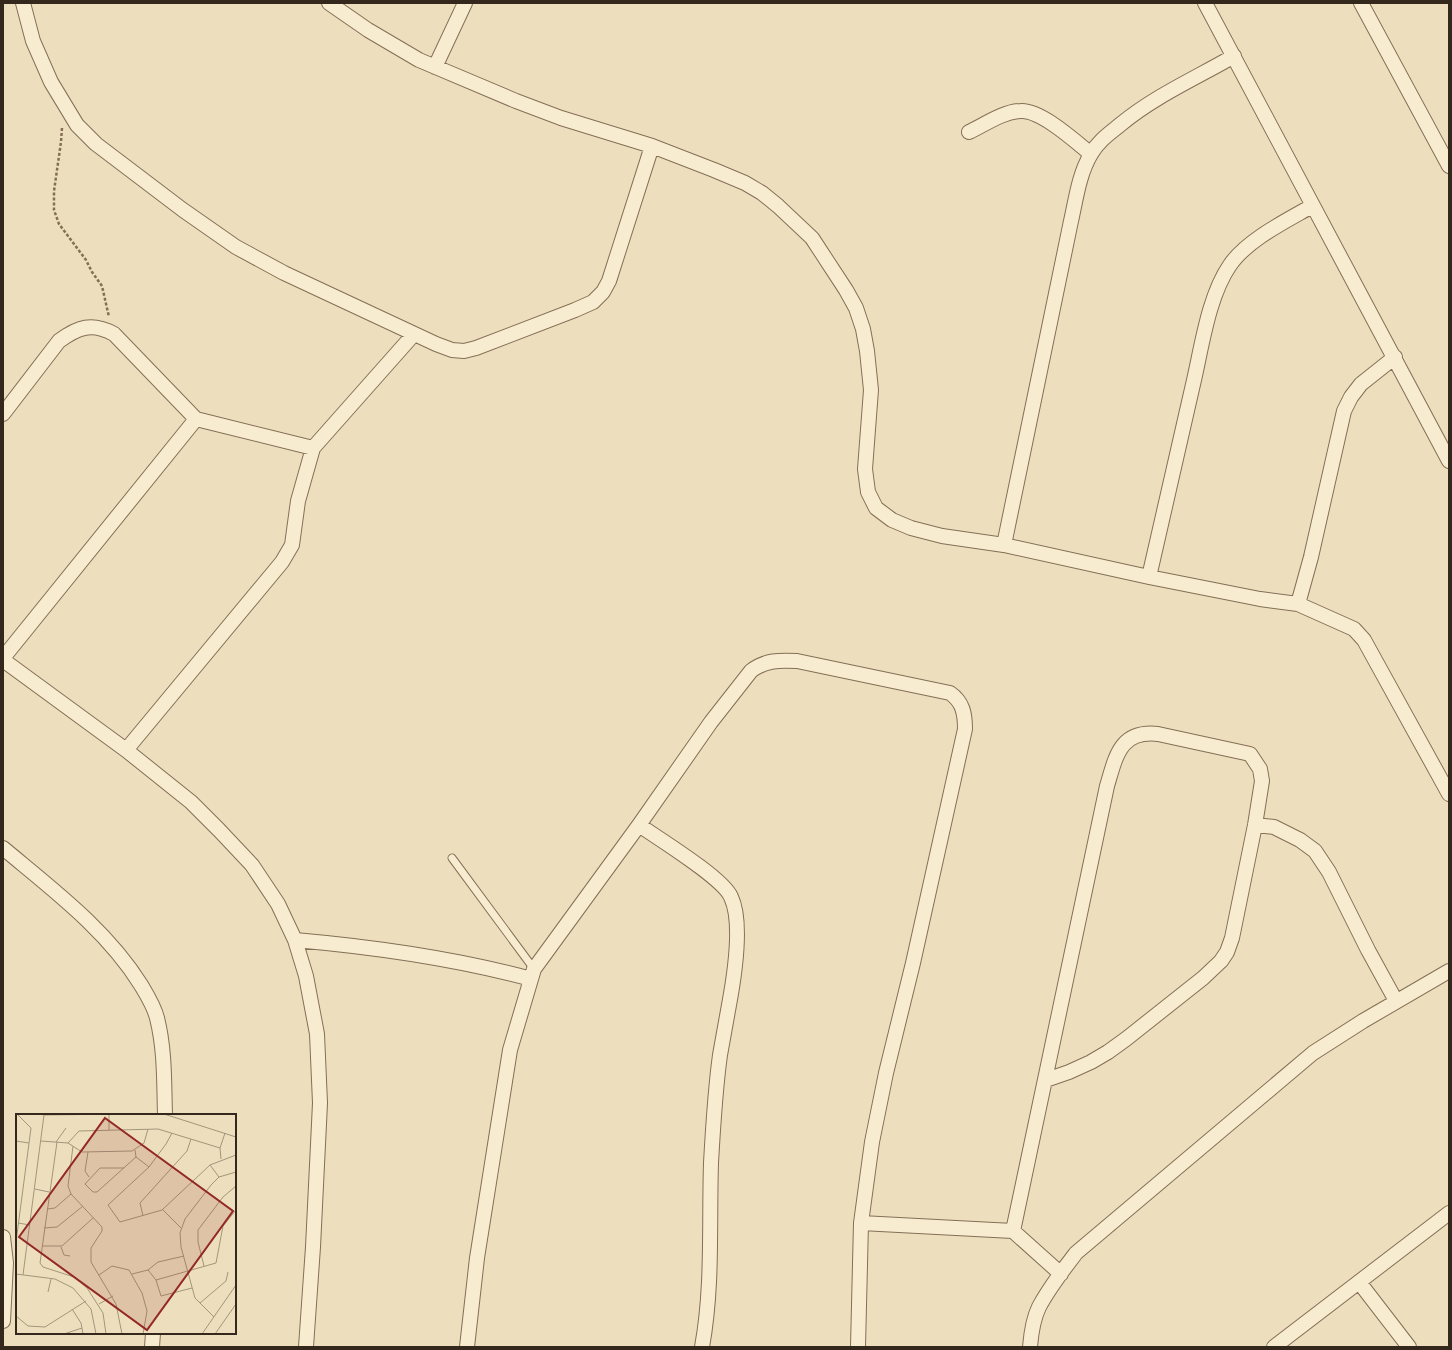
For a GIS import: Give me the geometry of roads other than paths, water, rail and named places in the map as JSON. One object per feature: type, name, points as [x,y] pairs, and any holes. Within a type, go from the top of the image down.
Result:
[{"type":"street","points":[[23,3],[34,41],[51,82],[77,125],[96,144],[183,210],[236,247],[284,273],[414,334],[452,350],[464,351],[476,348],[575,310],[593,302],[603,292],[609,281],[652,146]]},
{"type":"street","points":[[329,3],[368,30],[419,60],[522,104],[561,118],[652,146],[745,183],[762,193],[778,206],[812,238],[856,308],[868,351],[872,390],[866,469],[868,492],[876,508],[892,520],[911,528],[942,536],[1004,545],[1149,577],[1260,599],[1298,604],[1354,629],[1364,640],[1449,794]]},
{"type":"street","points":[[435,67],[465,3]]},
{"type":"street","points":[[1205,3],[1312,206],[1449,460]]},
{"type":"street","points":[[1361,3],[1445,147],[1449,166]]},
{"type":"street","points":[[1004,545],[1071,221],[1083,170],[1091,154],[1109,133],[1135,112],[1234,56]]},
{"type":"street","points":[[970,132],[1002,116],[1021,111],[1033,113],[1044,118],[1091,154]]},
{"type":"street","points":[[1149,577],[1208,320],[1222,278],[1230,264],[1240,252],[1252,242],[1312,206]]},
{"type":"street","points":[[3,414],[59,341],[71,332],[82,328],[95,327],[114,334],[196,419],[313,448]]},
{"type":"street","points":[[126,750],[282,562],[292,545],[298,501],[313,448],[414,334]]},
{"type":"street","points":[[1298,604],[1311,557],[1344,411],[1351,397],[1361,384],[1394,358]]},
{"type":"street","points":[[196,419],[3,659],[126,750],[191,802],[252,865],[278,904],[295,940],[306,976],[317,1034],[320,1103],[313,1247],[306,1347]]},
{"type":"street","points":[[467,1347],[478,1250],[510,1050],[533,974],[711,722],[742,682],[758,665],[779,660],[797,661],[950,693],[962,706],[965,716],[965,729],[913,963],[886,1073],[872,1142],[861,1223],[858,1347]]},
{"type":"street","points":[[1013,1231],[1107,786],[1115,757],[1120,749],[1132,738],[1138,734],[1148,733],[1250,754],[1260,769],[1262,781],[1255,825],[1232,938],[1227,952],[1221,961],[1203,978],[1108,1052],[1069,1072],[1046,1080]]},
{"type":"street","points":[[639,825],[709,874],[724,887],[732,897],[735,912],[737,937],[735,975],[720,1054],[716,1092],[711,1164],[709,1283],[706,1327],[702,1347]]},
{"type":"street","points":[[1255,825],[1274,828],[1300,840],[1315,851],[1329,872],[1368,950],[1396,1001]]},
{"type":"street","points":[[3,848],[63,898],[99,932],[132,969],[148,995],[157,1016],[163,1048],[165,1114]]},
{"type":"street","points":[[295,940],[405,953],[498,970],[533,974]]},
{"type":"street","points":[[1030,1347],[1038,1309],[1060,1274],[1081,1249],[1313,1053],[1396,1001],[1449,971]]},
{"type":"street","points":[[1274,1347],[1449,1213]]},
{"type":"street","points":[[861,1223],[1013,1231],[1060,1274]]},
{"type":"street","points":[[3,1236],[6,1263],[3,1321]]},
{"type":"street","points":[[1359,1282],[1408,1347]]},
{"type":"street","points":[[152,1347],[153,1334]]},
{"type":"lane","points":[[452,858],[533,974]]}]
